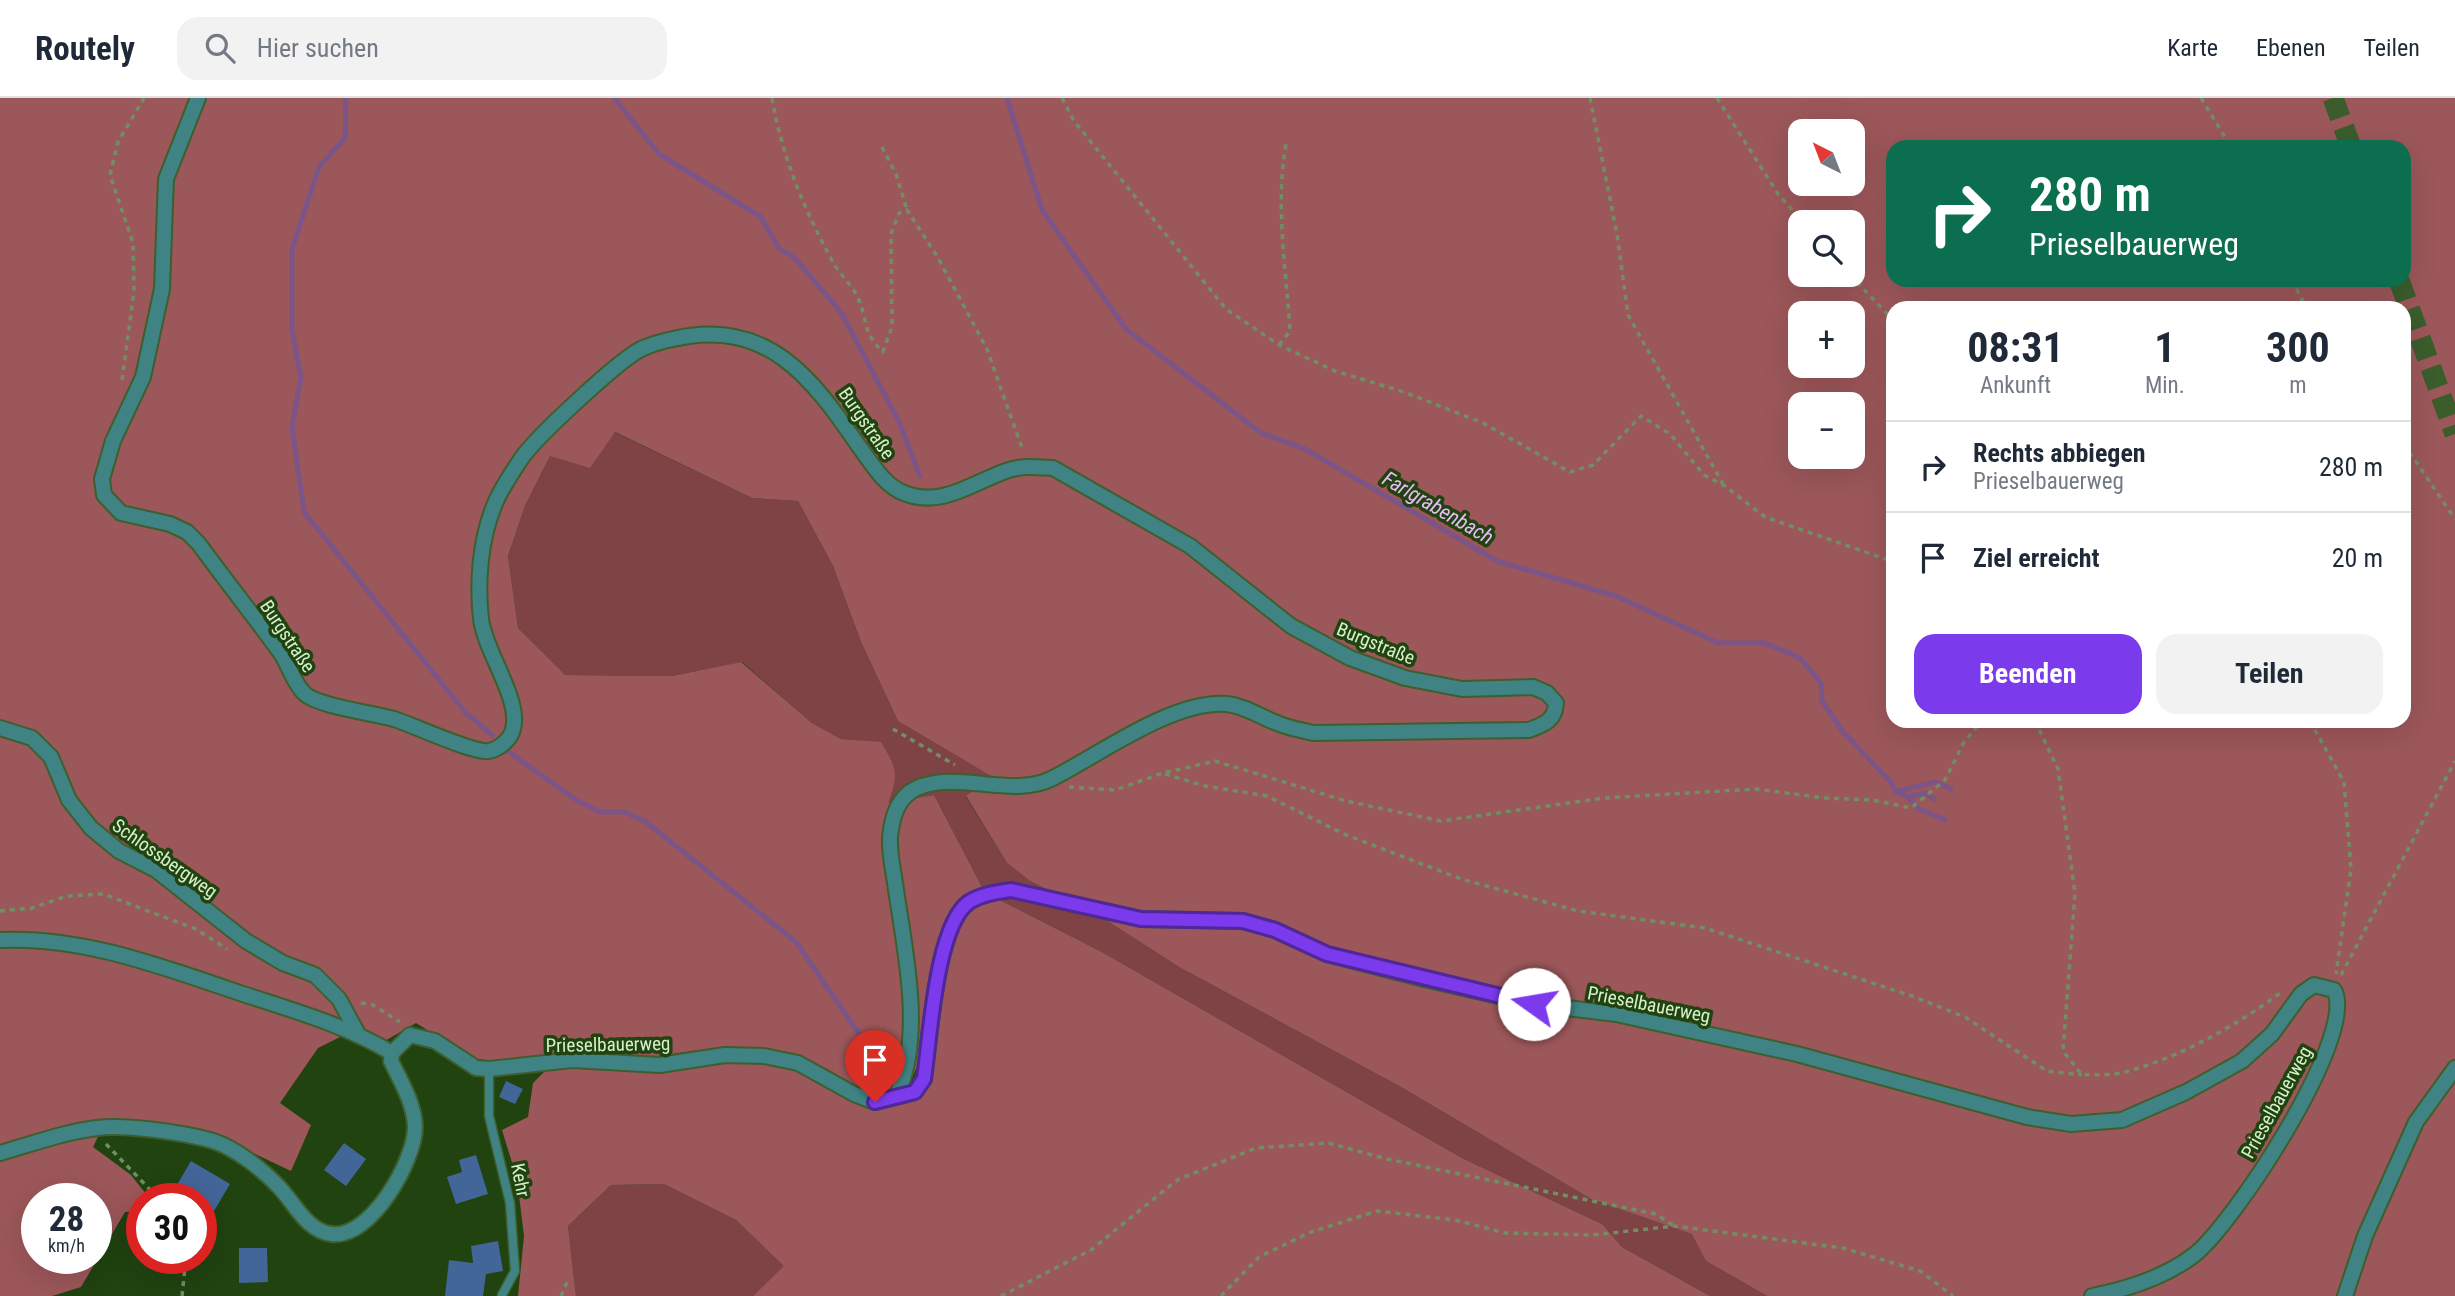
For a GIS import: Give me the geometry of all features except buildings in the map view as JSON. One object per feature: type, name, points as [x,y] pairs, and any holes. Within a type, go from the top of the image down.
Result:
[{"type":"street","name":"Burgstraße","points":[[198,98],[166,179],[162,289],[143,377],[106,461],[102,479],[104,495],[121,513],[170,524],[187,532],[199,544],[283,656],[302,692],[318,703],[378,715],[430,731],[478,751],[490,751],[506,741],[513,730],[512,708],[487,647],[481,621],[479,574],[494,506],[523,456],[604,377],[640,350],[676,338],[710,336],[735,338],[762,346],[797,366],[822,391],[878,473],[900,492],[927,500],[1028,466],[1053,468],[1190,546],[1291,626],[1350,658],[1405,677],[1462,689],[1532,687],[1547,693],[1556,703],[1555,714],[1547,723],[1529,730],[1313,733],[1279,724],[1229,704],[1197,705],[1160,719],[1047,781],[1016,785],[932,784],[915,789],[901,800],[893,816],[890,840],[907,967],[910,1022],[907,1073],[897,1094]]},
{"type":"street","name":"Schlossbergweg","points":[[0,728],[32,738],[51,757],[69,800],[91,828],[119,851],[156,870],[246,941],[283,963],[315,975],[339,999],[356,1032]]},
{"type":"street","name":"Prieselbauerweg","points":[[489,1069],[572,1060],[660,1065],[725,1055],[764,1056],[798,1063],[835,1081],[854,1094],[875,1102],[897,1094],[915,1092],[924,1079],[939,968],[953,920],[968,902],[992,892],[1011,890],[1141,919],[1243,921],[1275,930],[1327,954],[1424,979],[1534,1004],[1616,1014],[1797,1054],[2027,1117],[2071,1124],[2122,1120],[2186,1092],[2242,1061],[2272,1034],[2301,994],[2314,985],[2334,990],[2340,1006],[2326,1054],[2308,1092],[2232,1215],[2194,1255],[2171,1269],[2132,1288],[2092,1296]]},
{"type":"street","points":[[0,940],[34,938],[126,956],[356,1032],[392,1053]]},
{"type":"street","points":[[0,1153],[89,1129],[122,1126],[214,1142],[261,1170],[311,1225],[321,1232],[344,1234],[371,1219],[382,1204],[412,1145],[413,1110],[391,1062],[392,1053],[410,1035],[435,1041],[476,1068],[489,1069]]},
{"type":"street","points":[[2345,1296],[2365,1236],[2416,1122],[2455,1068]]},
{"type":"lane","name":"Kehr","points":[[489,1069],[489,1116],[510,1203],[515,1271],[502,1295]]},
{"type":"path","points":[[121,385],[134,291],[133,243],[110,175],[118,142],[144,98]]},
{"type":"path","points":[[772,98],[778,137],[805,206],[836,267],[859,298],[869,339],[883,352],[892,327],[891,234],[899,213],[907,210]]},
{"type":"path","points":[[1062,98],[1074,121],[1226,309],[1279,345],[1335,371],[1404,392],[1483,423],[1570,472],[1593,465],[1641,416],[1670,434],[1704,475],[1725,486],[1765,517],[1886,559]]},
{"type":"path","points":[[1590,98],[1618,234],[1628,315],[1725,486]]},
{"type":"path","points":[[1717,98],[1778,194],[1792,210]]},
{"type":"path","points":[[2201,98],[2227,140]]},
{"type":"path","points":[[1279,345],[1290,331],[1279,217],[1279,181],[1286,144]]},
{"type":"path","points":[[882,147],[896,174],[907,210],[937,256],[987,349],[1028,466]]},
{"type":"path","points":[[1861,287],[1886,313]]},
{"type":"path","points":[[2411,454],[2455,519]]},
{"type":"path","points":[[1047,781],[1063,787],[1115,790],[1163,773],[1215,761],[1346,801],[1441,821],[1604,798],[1756,789],[1824,798],[1873,800],[1911,808],[1945,780],[1965,742],[1976,728]]},
{"type":"path","points":[[2038,728],[2058,769],[2075,893],[2063,1051],[2082,1075]]},
{"type":"path","points":[[2314,728],[2344,782],[2351,869],[2334,990]]},
{"type":"path","points":[[894,729],[961,768]]},
{"type":"path","points":[[2334,990],[2369,918],[2426,821],[2455,761]]},
{"type":"path","points":[[1163,773],[1205,786],[1267,796],[1344,834],[1461,879],[1578,911],[1705,928],[1912,996],[1965,1017],[2047,1071],[2082,1075],[2123,1073],[2191,1047],[2254,1012],[2283,990]]},
{"type":"path","points":[[0,911],[32,908],[67,896],[103,894],[196,929],[238,956]]},
{"type":"path","points":[[339,999],[373,1006],[400,1022],[410,1035]]},
{"type":"path","points":[[89,1129],[124,1160],[145,1183]]},
{"type":"path","points":[[1002,1296],[1091,1250],[1177,1181],[1256,1148],[1328,1143],[1387,1159],[1656,1214],[1675,1226]]},
{"type":"path","points":[[1221,1296],[1259,1257],[1311,1232],[1377,1211],[1455,1220],[1505,1233],[1592,1235],[1675,1226],[1843,1248],[1920,1270],[1953,1296]]},
{"type":"path","points":[[182,1296],[185,1274]]},
{"type":"path","points":[[561,1296],[569,1278]]},
{"type":"path","points":[[185,1288],[188,1296]]},
{"type":"shaded area","points":[[0,98],[2455,98],[2455,1296],[1767,1296],[1706,1261],[1692,1234],[1591,1199],[1401,1087],[1179,967],[1095,913],[1030,881],[1007,863],[966,796],[993,777],[898,721],[861,642],[833,566],[798,501],[752,498],[615,432],[590,468],[550,456],[525,506],[508,556],[518,628],[565,675],[672,676],[741,662],[812,723],[841,739],[881,742],[895,772],[888,803],[934,795],[982,887],[963,900],[949,918],[939,940],[928,988],[920,1060],[909,1084],[881,1093],[863,1092],[827,1069],[794,1055],[756,1047],[706,1049],[650,1057],[613,1052],[566,1052],[499,1062],[472,1058],[416,1023],[383,1042],[360,1027],[318,1048],[280,1103],[311,1125],[291,1171],[219,1137],[105,1122],[93,1147],[131,1175],[137,1183],[126,1183],[126,1212],[112,1234],[112,1183],[21,1183],[21,1274],[89,1274],[81,1287],[52,1296],[0,1296]]},
{"type":"shaded area","points":[[614,432],[752,498],[798,501],[833,566],[861,642],[898,721],[994,777],[966,797],[1007,863],[1030,881],[1095,913],[1179,967],[1401,1087],[1591,1199],[1693,1234],[1706,1261],[1767,1296],[1710,1296],[1622,1247],[1602,1224],[1462,1158],[1102,952],[994,897],[982,887],[934,795],[887,804],[881,743],[841,739],[812,723],[742,662],[672,676],[564,675],[518,628],[508,556],[525,506],[550,456]]},
{"type":"shaded area","points":[[994,897],[1102,952],[1462,1158],[1602,1224],[1622,1247],[1710,1296],[753,1296],[784,1266],[736,1220],[664,1184],[611,1185],[568,1226],[576,1296],[518,1296],[524,1236],[517,1179],[502,1130],[528,1117],[533,1083],[546,1070],[760,1061],[796,1068],[866,1105],[928,1081],[936,1051],[941,997],[958,924],[972,909]]},
{"type":"shaded area","points":[[664,1184],[736,1220],[785,1266],[753,1296],[576,1296],[568,1226],[611,1185]]},
{"type":"waterway","points":[[346,98],[345,138],[319,167],[292,249],[292,331],[301,377],[292,427],[304,512],[465,712],[492,735]]},
{"type":"waterway","points":[[614,98],[659,154],[761,217],[779,249],[793,256],[841,312],[899,422],[920,476]]},
{"type":"waterway","name":"Farlgrabenbach","points":[[1007,98],[1042,210],[1126,329],[1261,433],[1305,449],[1497,561],[1616,596],[1718,643],[1765,643],[1800,658],[1821,683],[1822,701],[1843,732],[1891,782],[1896,792],[1908,797],[1919,809],[1945,820]]},
{"type":"waterway","points":[[509,752],[576,800],[600,812],[625,812],[646,822],[796,942],[864,1041],[870,1061]]},
{"type":"waterway","points":[[1898,791],[1936,782],[1951,789]]},
{"type":"waterway","points":[[1908,797],[1926,793],[1934,799]]},
{"type":"tunnel","points":[[2333,98],[2348,140]]},
{"type":"tunnel","points":[[2402,287],[2407,301]]},
{"type":"tunnel","points":[[2411,313],[2455,434]]},
{"type":"route","points":[[875,1102],[897,1094],[915,1092],[924,1079],[939,968],[953,920],[968,902],[992,892],[1011,890],[1141,919],[1243,921],[1275,930],[1327,954],[1534,1004]]}]
